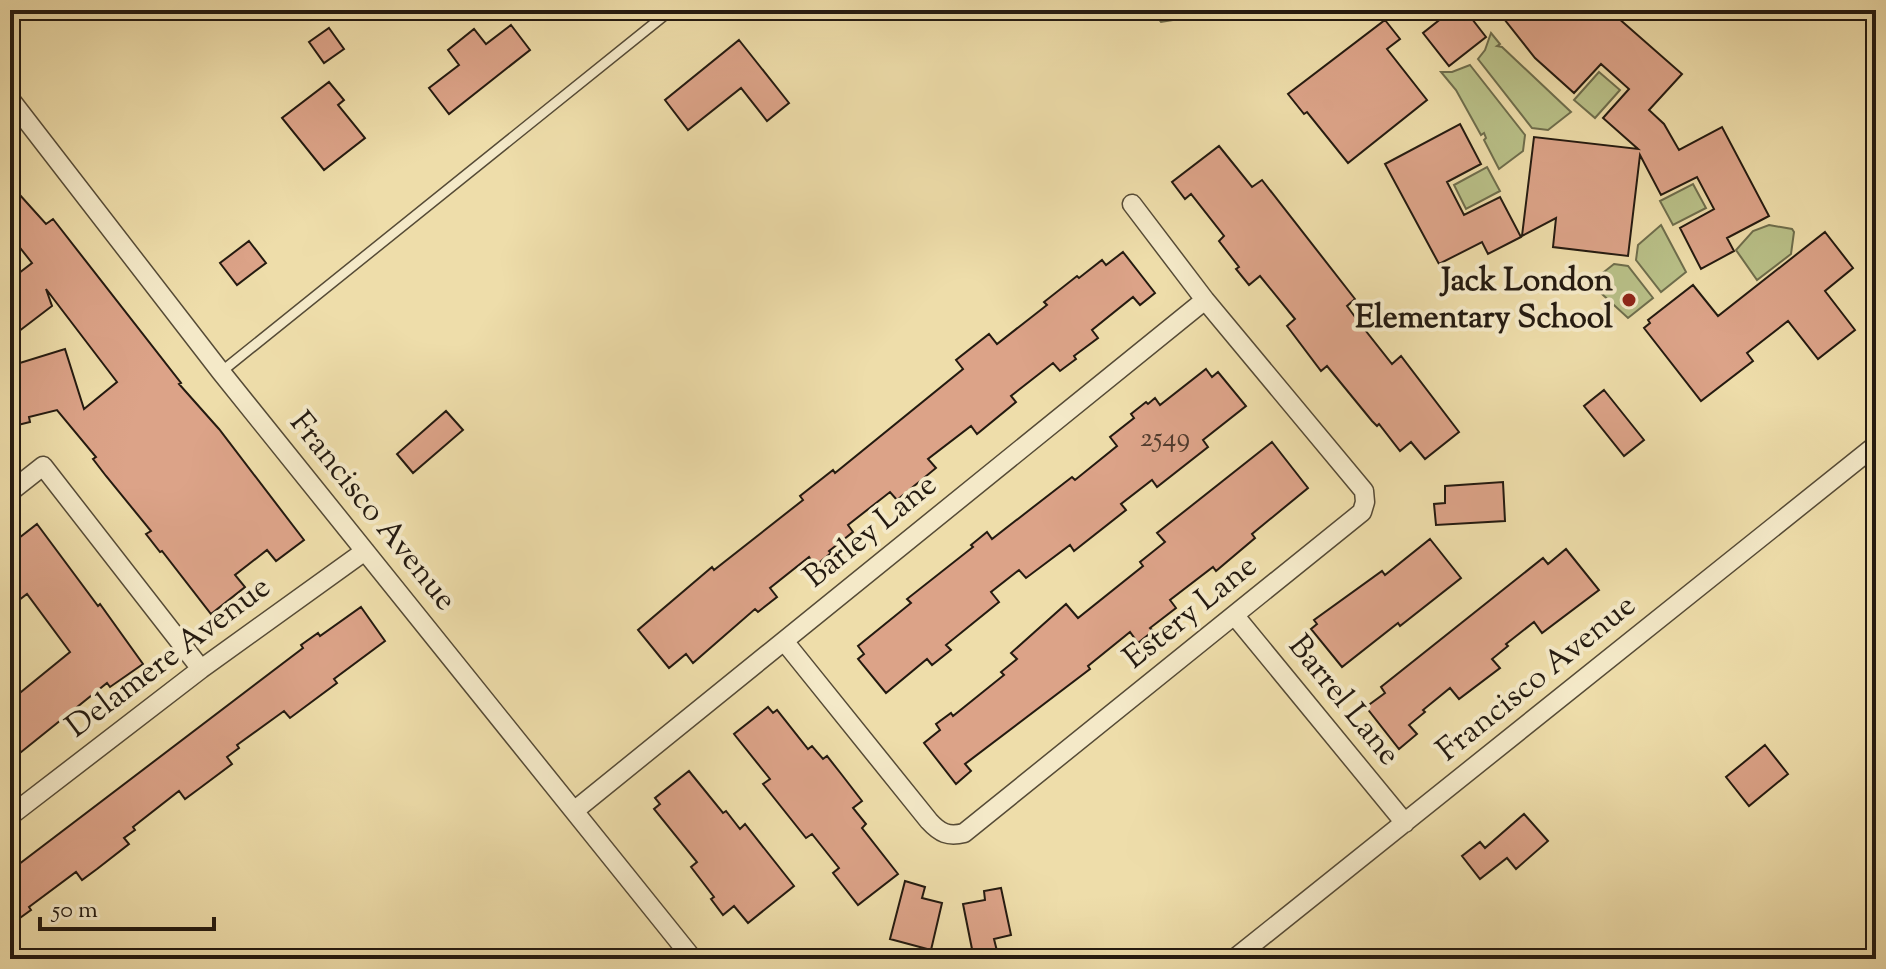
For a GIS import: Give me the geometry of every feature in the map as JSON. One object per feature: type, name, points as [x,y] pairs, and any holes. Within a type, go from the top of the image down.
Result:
[{"type":"street","name":"Francisco Avenue","points":[[10,99],[221,372],[693,959]]},
{"type":"street","points":[[10,131],[25,119]]},
{"type":"street","name":"Estery Lane","points":[[784,641],[938,832],[952,836],[964,833],[1362,512],[1364,491],[1205,300],[1132,204]]},
{"type":"street","name":"Barley Lane","points":[[574,811],[1205,300]]},
{"type":"street","name":"Francisco Avenue","points":[[1234,959],[1876,445]]},
{"type":"street","points":[[10,492],[43,466],[201,669]]},
{"type":"street","name":"Delamere Avenue","points":[[10,816],[201,669],[365,551]]},
{"type":"street","name":"Barrel Lane","points":[[1235,616],[1405,823]]},
{"type":"lane","points":[[221,372],[671,10]]},
{"type":"green space","points":[[1152,10],[1214,10],[1204,15],[1161,22]]},
{"type":"green space","points":[[1491,33],[1500,44],[1497,46],[1502,47],[1571,112],[1548,130],[1532,128],[1478,59]]},
{"type":"green space","points":[[1470,65],[1525,135],[1523,151],[1499,169],[1484,140],[1484,133],[1481,135],[1456,90],[1441,72],[1452,72]]},
{"type":"green space","points":[[1599,72],[1620,90],[1595,118],[1574,100]]},
{"type":"green space","points":[[1487,167],[1500,191],[1466,209],[1454,185]]},
{"type":"green space","points":[[1693,184],[1706,208],[1673,225],[1660,201]]},
{"type":"green space","points":[[1661,225],[1686,272],[1661,292],[1636,260],[1638,245]]},
{"type":"green space","points":[[1769,225],[1792,229],[1791,254],[1757,280],[1736,250],[1753,231]]},
{"type":"green space","points":[[1614,264],[1628,266],[1653,298],[1628,318],[1590,283]]},
{"type":"building","points":[[1452,10],[1465,10],[1486,37],[1449,66],[1423,33]]},
{"type":"building","points":[[1497,10],[1609,10],[1682,74],[1649,110],[1664,124],[1679,150],[1722,127],[1769,216],[1727,238],[1734,251],[1701,269],[1680,228],[1714,209],[1697,177],[1661,195],[1640,155],[1628,256],[1553,247],[1556,218],[1522,236],[1534,137],[1638,149],[1603,118],[1629,89],[1601,64],[1574,93],[1535,58]]},
{"type":"building","points":[[1385,20],[1400,39],[1387,49],[1427,100],[1348,163],[1307,112],[1304,114],[1288,94]]},
{"type":"building","points":[[511,25],[530,50],[449,114],[429,88],[459,65],[448,50],[474,29],[486,44]]},
{"type":"building","points":[[329,28],[344,49],[324,63],[309,42]]},
{"type":"building","points":[[739,40],[789,103],[767,121],[741,88],[688,130],[665,100]]},
{"type":"building","points":[[329,82],[344,100],[338,105],[365,138],[324,170],[282,118]]},
{"type":"building","points":[[1460,124],[1481,164],[1447,182],[1464,215],[1500,197],[1521,237],[1488,254],[1482,242],[1439,264],[1385,164]]},
{"type":"building","points":[[1219,146],[1252,187],[1262,180],[1355,299],[1347,306],[1358,321],[1392,364],[1401,356],[1459,432],[1425,459],[1411,442],[1400,451],[1327,366],[1321,371],[1287,326],[1295,319],[1260,276],[1249,285],[1219,241],[1224,236],[1191,194],[1185,199],[1172,182]]},
{"type":"building","points":[[10,184],[46,224],[53,219],[304,540],[276,561],[267,550],[235,575],[245,587],[211,614],[146,534],[151,531],[57,410],[29,417],[30,422],[10,427],[10,366],[65,349],[84,409],[117,382],[46,289],[52,306],[10,338],[10,280],[32,263],[10,235]]},
{"type":"building","points":[[1825,232],[1853,268],[1825,291],[1855,330],[1818,359],[1788,321],[1747,353],[1753,361],[1701,401],[1644,328],[1650,323],[1648,320],[1693,285],[1718,316]]},
{"type":"building","points":[[249,241],[266,263],[237,285],[220,263]]},
{"type":"building","points":[[1123,252],[1155,293],[1140,305],[1133,297],[1092,330],[1098,338],[1074,356],[1076,359],[1060,371],[1053,363],[1011,396],[1016,402],[977,434],[971,426],[928,459],[936,468],[897,500],[890,492],[848,525],[853,532],[829,551],[831,553],[815,566],[809,557],[770,588],[777,597],[758,612],[755,609],[693,663],[686,654],[669,668],[638,630],[712,567],[714,570],[803,500],[800,496],[833,470],[835,473],[963,369],[956,360],[989,334],[997,344],[1047,305],[1044,302],[1077,276],[1079,278],[1102,260],[1106,265]]},
{"type":"building","points":[[1206,369],[1212,377],[1218,372],[1246,406],[1203,440],[1208,447],[1157,487],[1152,480],[1121,504],[1126,510],[1074,551],[1070,545],[1026,578],[1019,570],[991,592],[999,602],[946,645],[951,650],[932,665],[927,659],[886,693],[858,659],[864,654],[858,646],[911,603],[907,599],[973,547],[971,545],[987,532],[992,539],[1117,446],[1110,437],[1134,418],[1131,414],[1146,402],[1148,404],[1155,398],[1160,405]]},
{"type":"building","points":[[1604,390],[1644,440],[1624,456],[1584,406]]},
{"type":"building","points":[[446,411],[463,430],[413,473],[397,454]]},
{"type":"building","points":[[1272,442],[1308,488],[1252,534],[1255,538],[1216,571],[1213,567],[1170,600],[1176,608],[1150,628],[1153,631],[1138,643],[1130,632],[1088,666],[1090,669],[965,764],[971,771],[956,784],[924,743],[940,730],[936,724],[951,713],[953,716],[1004,675],[1001,672],[1017,659],[1011,653],[1066,604],[1078,618],[1143,566],[1140,562],[1165,542],[1157,533]]},
{"type":"building","points":[[1503,482],[1505,521],[1436,525],[1434,504],[1445,503],[1445,486]]},
{"type":"building","points":[[37,524],[143,664],[110,687],[107,683],[10,761],[10,701],[70,652],[27,594],[10,607],[10,545]]},
{"type":"building","points":[[1430,539],[1461,578],[1342,667],[1311,629],[1317,624],[1314,620],[1382,571],[1385,575]]},
{"type":"building","points":[[1566,549],[1599,590],[1542,633],[1534,622],[1492,659],[1500,668],[1459,699],[1450,688],[1409,725],[1417,734],[1399,749],[1366,707],[1385,693],[1381,687],[1543,558],[1548,564]]},
{"type":"building","points":[[361,607],[385,641],[334,679],[337,683],[290,718],[284,711],[237,745],[239,748],[227,757],[232,764],[200,788],[185,799],[179,791],[133,827],[135,830],[124,838],[129,844],[97,869],[82,880],[76,872],[10,925],[10,871],[303,648],[301,645],[318,633],[320,636]]},
{"type":"building","points":[[768,707],[773,713],[777,710],[808,749],[812,746],[823,759],[827,756],[842,775],[862,801],[853,808],[866,824],[862,828],[898,874],[858,905],[833,873],[839,868],[812,834],[806,838],[763,784],[770,779],[734,734]]},
{"type":"building","points":[[1765,745],[1788,774],[1749,806],[1726,777]]},
{"type":"building","points":[[689,771],[723,813],[726,811],[740,829],[745,824],[794,886],[748,923],[734,906],[723,915],[711,899],[714,897],[691,867],[697,862],[654,809],[660,804],[655,798]]},
{"type":"building","points":[[1524,814],[1548,841],[1516,869],[1507,858],[1480,879],[1462,856],[1480,842],[1485,848]]},
{"type":"building","points":[[905,881],[925,887],[922,898],[942,903],[931,950],[890,939]]},
{"type":"building","points":[[1001,888],[1011,935],[994,939],[998,955],[974,959],[963,904],[985,900],[984,891]]},
{"type":"place","name":"Jack London Elementary School","points":[[1629,300]]}]
